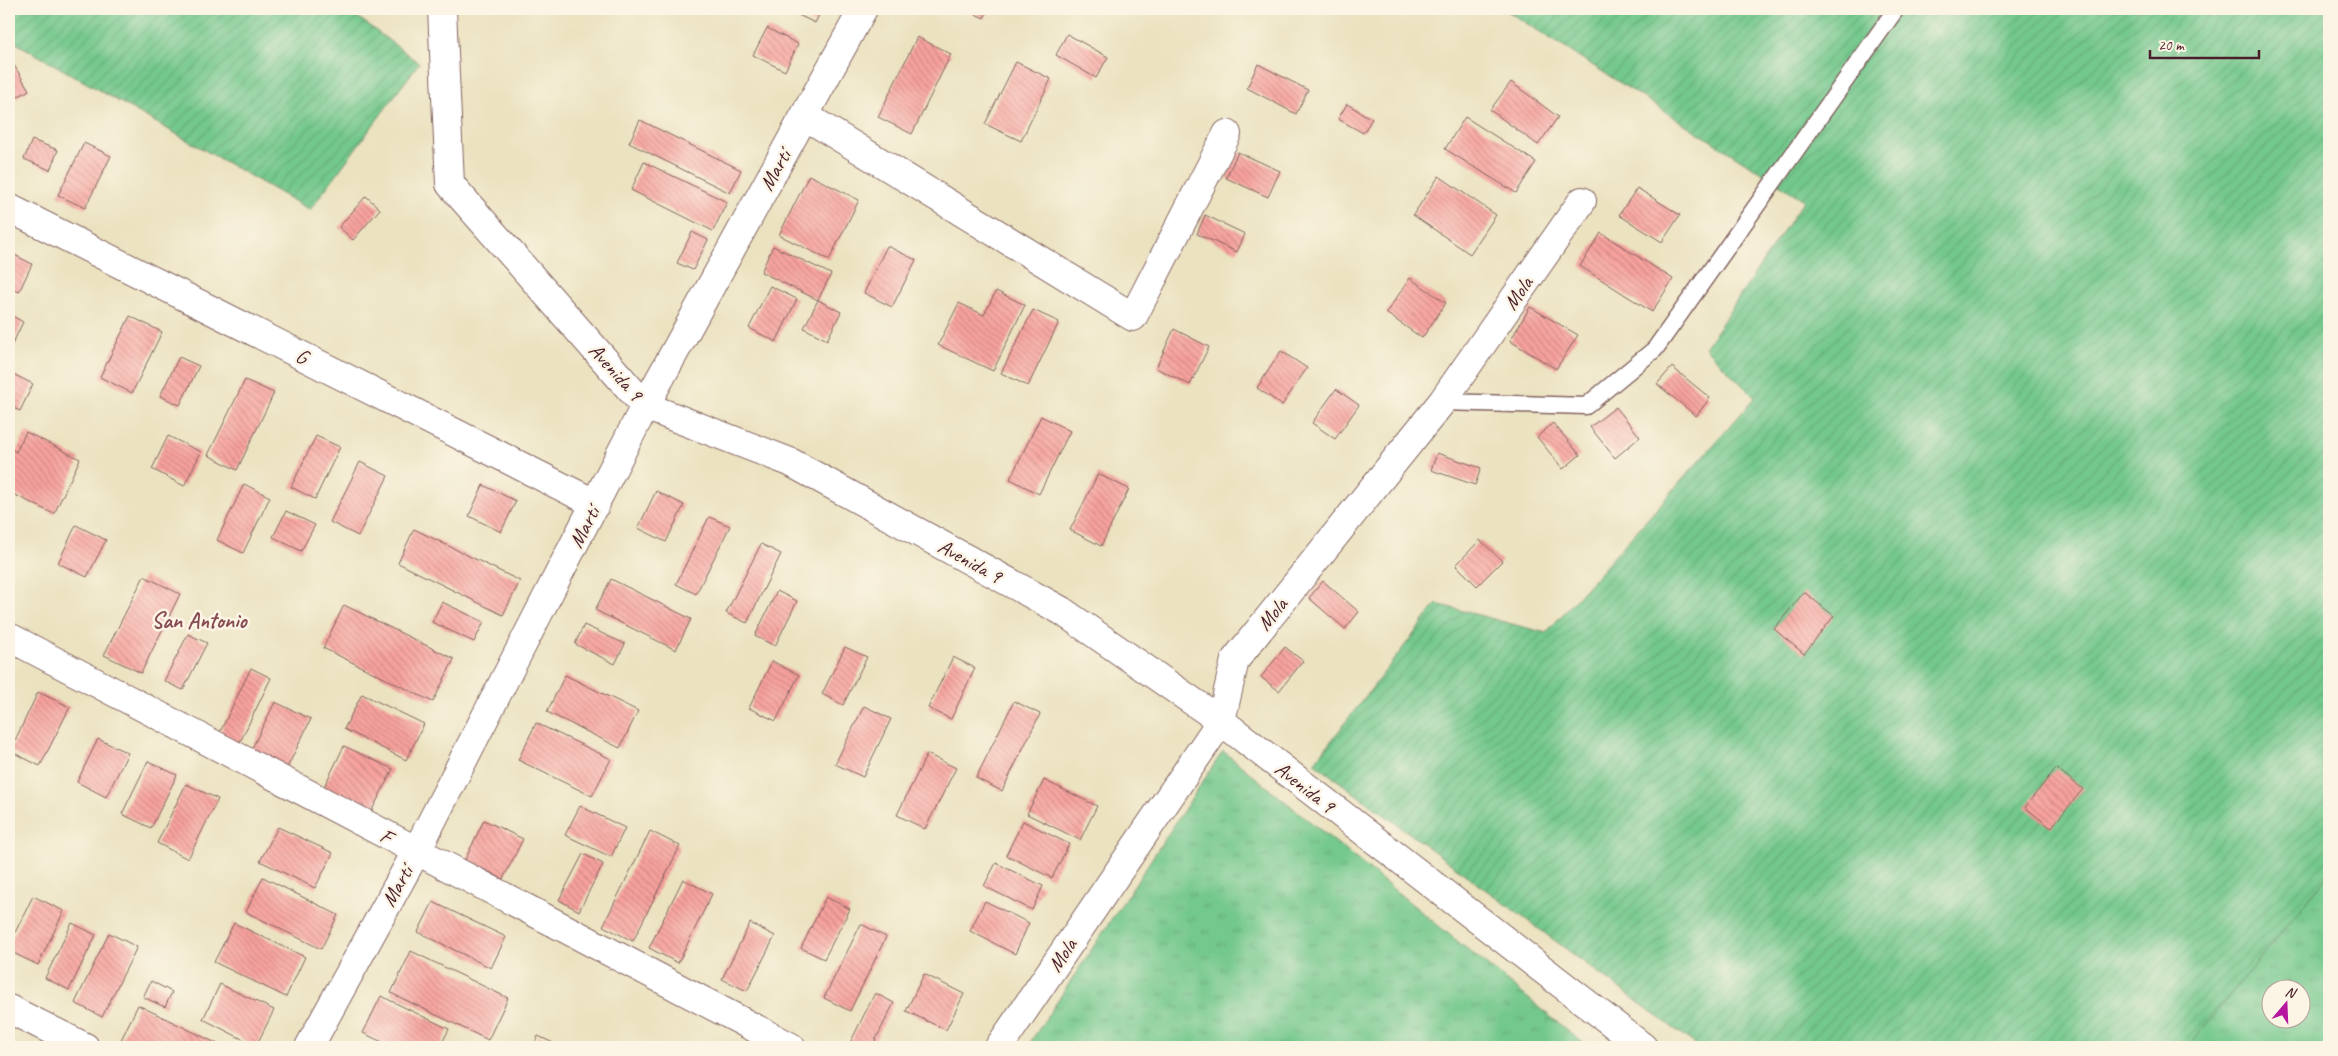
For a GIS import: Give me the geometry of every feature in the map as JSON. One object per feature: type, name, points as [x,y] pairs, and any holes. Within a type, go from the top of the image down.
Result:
[{"type":"street","name":"Avenida 9","points":[[442,9],[450,184],[645,406],[790,462],[1062,611],[1221,721],[1643,1047]]},
{"type":"street","name":"Martí","points":[[309,1047],[416,852],[645,406],[864,9]]},
{"type":"street","points":[[805,116],[1133,317],[1228,134]]},
{"type":"street","name":"Mola","points":[[999,1047],[1221,721],[1235,660],[1442,402],[1582,201]]},
{"type":"street","name":"G","points":[[9,208],[596,504]]},
{"type":"street","name":"F","points":[[9,637],[791,1047]]},
{"type":"street","points":[[9,1009],[85,1047]]},
{"type":"lane","points":[[1442,402],[1586,406],[1655,350],[1896,9]]},
{"type":"green space","points":[[9,9],[347,9],[419,63],[310,210],[9,39]]},
{"type":"green space","points":[[1504,9],[2329,9],[2329,874],[2187,1047],[1699,1047],[1314,763],[1437,604],[1546,633],[1755,398],[1705,348],[1804,200]]},
{"type":"green space","points":[[1223,751],[1588,1047],[1027,1047]]},
{"type":"green space","points":[[2329,874],[2329,1047],[2187,1047]]},
{"type":"building","points":[[786,9],[822,9],[815,23]]},
{"type":"building","points":[[964,9],[989,9],[984,18]]},
{"type":"building","points":[[767,28],[798,44],[785,71],[753,55]]},
{"type":"building","points":[[1067,34],[1108,57],[1096,78],[1056,55]]},
{"type":"building","points":[[917,37],[951,54],[912,134],[878,117]]},
{"type":"building","points":[[9,57],[29,90],[9,102]]},
{"type":"building","points":[[1016,62],[1051,79],[1021,141],[985,124]]},
{"type":"building","points":[[1258,64],[1308,90],[1296,114],[1247,88]]},
{"type":"building","points":[[1511,82],[1558,117],[1538,145],[1490,110]]},
{"type":"building","points":[[1347,104],[1372,119],[1363,133],[1338,119]]},
{"type":"building","points":[[1465,117],[1536,162],[1516,193],[1445,149]]},
{"type":"building","points":[[640,120],[741,170],[730,193],[629,143]]},
{"type":"building","points":[[32,140],[58,150],[50,170],[24,159]]},
{"type":"building","points":[[84,143],[111,156],[85,208],[58,195]]},
{"type":"building","points":[[1238,152],[1280,171],[1268,197],[1226,178]]},
{"type":"building","points":[[644,162],[727,202],[713,231],[631,190]]},
{"type":"building","points":[[809,175],[859,200],[829,260],[779,235]]},
{"type":"building","points":[[1439,176],[1496,215],[1470,254],[1413,215]]},
{"type":"building","points":[[1637,188],[1680,215],[1662,242],[1619,215]]},
{"type":"building","points":[[366,196],[380,209],[353,240],[339,227]]},
{"type":"building","points":[[1205,215],[1245,234],[1237,252],[1197,234]]},
{"type":"building","points":[[692,232],[708,240],[693,270],[677,263]]},
{"type":"building","points":[[1601,233],[1673,279],[1652,312],[1580,266]]},
{"type":"building","points":[[773,246],[831,274],[818,300],[761,272]]},
{"type":"building","points":[[887,246],[916,260],[892,307],[864,293]]},
{"type":"building","points":[[9,252],[32,264],[19,292],[9,287]]},
{"type":"building","points":[[1410,278],[1446,303],[1422,338],[1386,313]]},
{"type":"building","points":[[770,286],[797,299],[776,342],[749,328]]},
{"type":"building","points":[[996,291],[1025,305],[993,371],[938,345],[959,303],[984,315]]},
{"type":"building","points":[[818,300],[841,312],[827,340],[804,328]]},
{"type":"building","points":[[1530,307],[1578,335],[1556,369],[1510,341]]},
{"type":"building","points":[[1033,310],[1059,322],[1028,386],[1001,373]]},
{"type":"building","points":[[9,314],[23,322],[12,345],[9,343]]},
{"type":"building","points":[[130,316],[162,332],[132,393],[100,377]]},
{"type":"building","points":[[1174,329],[1209,347],[1190,385],[1156,368]]},
{"type":"building","points":[[1281,351],[1307,368],[1282,405],[1257,388]]},
{"type":"building","points":[[179,357],[199,366],[180,405],[160,396]]},
{"type":"building","points":[[1672,367],[1710,398],[1696,416],[1657,384]]},
{"type":"building","points":[[9,372],[33,384],[20,411],[9,406]]},
{"type":"building","points":[[245,380],[274,393],[237,470],[208,455]]},
{"type":"building","points":[[1336,389],[1359,405],[1335,439],[1312,423]]},
{"type":"building","points":[[1616,407],[1640,437],[1615,458],[1590,427]]},
{"type":"building","points":[[1041,416],[1070,431],[1039,494],[1010,479]]},
{"type":"building","points":[[1553,423],[1580,455],[1563,469],[1537,437]]},
{"type":"building","points":[[26,432],[80,459],[54,514],[9,492],[9,448],[16,452]]},
{"type":"building","points":[[168,436],[201,452],[184,486],[152,469]]},
{"type":"building","points":[[316,436],[340,447],[315,499],[291,487]]},
{"type":"building","points":[[1437,453],[1481,468],[1475,485],[1431,470]]},
{"type":"building","points":[[360,462],[388,476],[358,536],[330,522]]},
{"type":"building","points":[[1098,474],[1129,489],[1101,546],[1070,530]]},
{"type":"building","points":[[244,484],[270,497],[243,553],[217,540]]},
{"type":"building","points":[[483,485],[516,501],[501,532],[469,516]]},
{"type":"building","points":[[656,491],[684,505],[666,542],[638,528]]},
{"type":"building","points":[[286,511],[315,525],[301,551],[273,537]]},
{"type":"building","points":[[709,517],[730,526],[696,594],[676,584]]},
{"type":"building","points":[[76,525],[106,540],[87,577],[58,563]]},
{"type":"building","points":[[414,529],[520,581],[503,615],[398,563]]},
{"type":"building","points":[[1480,540],[1502,561],[1477,586],[1456,565]]},
{"type":"building","points":[[761,544],[781,554],[747,623],[726,613]]},
{"type":"building","points":[[144,576],[180,594],[141,673],[104,655]]},
{"type":"building","points":[[611,579],[691,619],[676,650],[595,610]]},
{"type":"building","points":[[1323,581],[1359,612],[1345,629],[1309,598]]},
{"type":"building","points":[[777,591],[797,601],[775,646],[755,636]]},
{"type":"building","points":[[1804,592],[1834,616],[1804,654],[1774,629]]},
{"type":"building","points":[[442,602],[484,622],[474,642],[432,622]]},
{"type":"building","points":[[344,605],[454,659],[433,702],[323,648]]},
{"type":"building","points":[[584,625],[625,644],[615,664],[575,644]]},
{"type":"building","points":[[188,634],[207,643],[183,690],[164,681]]},
{"type":"building","points":[[845,647],[867,657],[843,705],[822,694]]},
{"type":"building","points":[[1285,647],[1303,661],[1279,691],[1261,677]]},
{"type":"building","points":[[953,657],[975,668],[951,719],[928,708]]},
{"type":"building","points":[[772,661],[799,675],[776,721],[749,708]]},
{"type":"building","points":[[251,668],[271,678],[239,744],[219,734]]},
{"type":"building","points":[[565,675],[638,711],[620,748],[547,712]]},
{"type":"building","points":[[38,692],[70,707],[40,766],[10,751]]},
{"type":"building","points":[[362,694],[424,724],[406,760],[344,729]]},
{"type":"building","points":[[1014,701],[1040,714],[1002,791],[976,778]]},
{"type":"building","points":[[275,702],[311,719],[287,768],[251,750]]},
{"type":"building","points":[[864,706],[891,719],[863,777],[835,764]]},
{"type":"building","points":[[536,723],[611,759],[592,796],[518,760]]},
{"type":"building","points":[[98,739],[128,753],[106,797],[77,782]]},
{"type":"building","points":[[344,746],[393,769],[370,814],[322,791]]},
{"type":"building","points":[[927,754],[956,768],[925,829],[897,815]]},
{"type":"building","points":[[148,761],[177,775],[151,828],[122,814]]},
{"type":"building","points":[[2056,768],[2083,789],[2051,828],[2025,807]]},
{"type":"building","points":[[1044,780],[1097,806],[1080,840],[1027,814]]},
{"type":"building","points":[[186,784],[218,799],[188,859],[157,843]]},
{"type":"building","points":[[580,806],[625,828],[611,857],[565,835]]},
{"type":"building","points":[[484,820],[523,839],[503,879],[465,860]]},
{"type":"building","points":[[1023,821],[1069,844],[1052,878],[1006,855]]},
{"type":"building","points":[[278,827],[333,853],[315,888],[260,861]]},
{"type":"building","points":[[650,831],[680,846],[633,941],[603,926]]},
{"type":"building","points":[[583,854],[603,864],[579,911],[559,900]]},
{"type":"building","points":[[996,863],[1043,886],[1032,910],[984,886]]},
{"type":"building","points":[[263,877],[338,915],[321,949],[246,912]]},
{"type":"building","points":[[683,879],[712,894],[678,963],[649,948]]},
{"type":"building","points":[[33,896],[64,911],[38,965],[9,951],[9,945]]},
{"type":"building","points":[[826,897],[850,909],[824,959],[801,948]]},
{"type":"building","points":[[985,901],[1029,923],[1015,954],[970,931]]},
{"type":"building","points":[[433,902],[506,937],[491,968],[418,932]]},
{"type":"building","points":[[72,923],[96,935],[69,990],[45,978]]},
{"type":"building","points":[[234,923],[305,957],[286,997],[214,962]]},
{"type":"building","points":[[750,923],[775,936],[747,991],[722,979]]},
{"type":"building","points":[[861,924],[886,937],[850,1011],[824,998]]},
{"type":"building","points":[[109,933],[137,947],[102,1017],[75,1003]]},
{"type":"building","points":[[411,951],[508,998],[488,1040],[391,993]]},
{"type":"building","points":[[924,974],[964,994],[946,1030],[906,1011]]},
{"type":"building","points":[[151,981],[172,992],[165,1007],[143,997]]},
{"type":"building","points":[[220,984],[274,1010],[256,1046],[203,1019]]},
{"type":"building","points":[[875,993],[894,1003],[872,1047],[848,1047]]},
{"type":"building","points":[[381,996],[449,1029],[440,1047],[393,1047],[363,1033]]},
{"type":"building","points":[[138,1005],[224,1047],[131,1047],[120,1042]]},
{"type":"building","points":[[538,1036],[562,1047],[533,1047]]},
{"type":"district","name":"San Antonio","points":[[199,621]]}]
